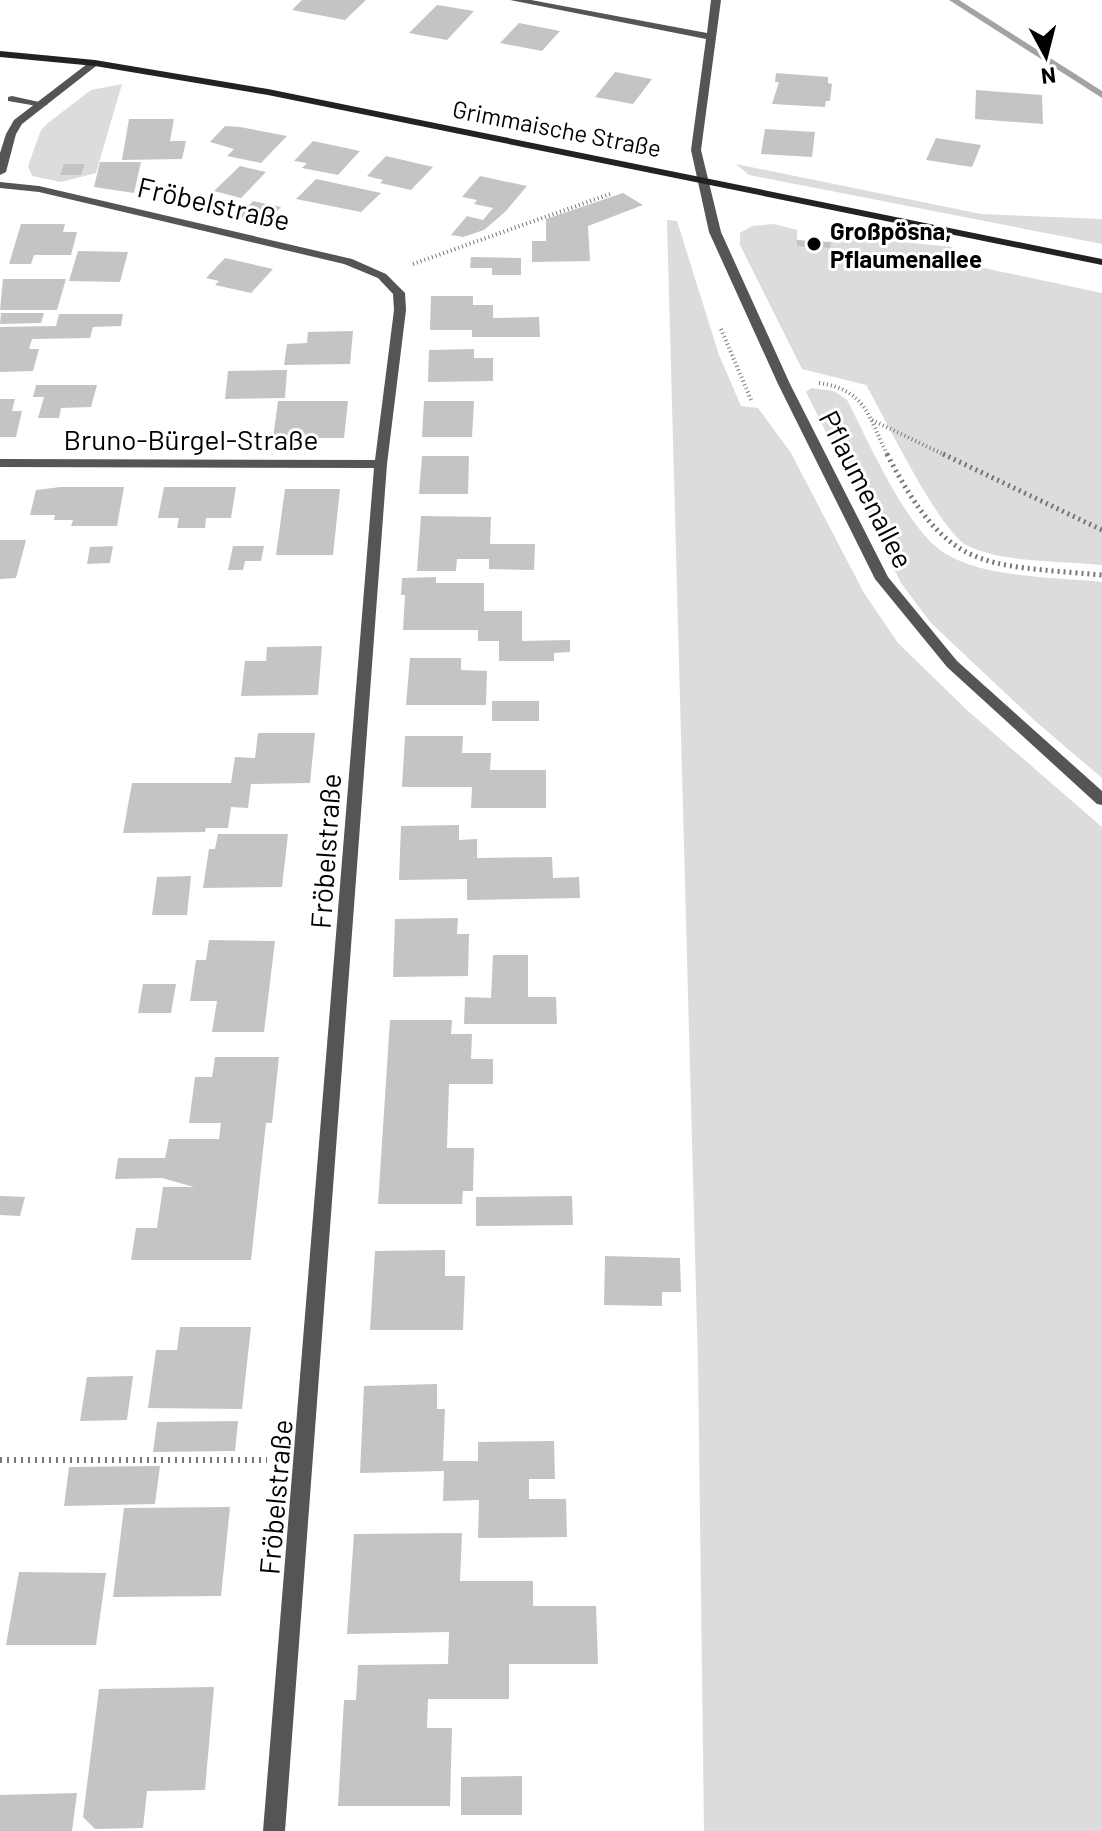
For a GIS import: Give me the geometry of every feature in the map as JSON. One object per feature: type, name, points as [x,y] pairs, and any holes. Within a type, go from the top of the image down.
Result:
[{"type":"main road","name":"Grimmaische Straße","points":[[0,54],[95,63],[268,92],[1102,262]]},
{"type":"street","points":[[515,0],[711,37]]},
{"type":"street","name":"Pflaumenallee","points":[[716,0],[696,150],[715,232],[784,384],[882,579],[952,664],[1102,800]]},
{"type":"street","points":[[0,172],[11,134],[18,122],[95,63]]},
{"type":"street","points":[[12,99],[43,104]]},
{"type":"street","name":"Fröbelstraße","points":[[0,185],[39,189],[348,261],[382,276],[399,293],[400,310],[381,464],[274,1831]]},
{"type":"street","name":"Bruno-Bürgel-Straße","points":[[0,463],[381,464]]},
{"type":"path","points":[[382,276],[620,190]]},
{"type":"path","points":[[813,383],[839,386],[859,398],[928,525],[951,546],[979,560],[1102,575]]},
{"type":"path","points":[[870,420],[1102,530]]},
{"type":"path","points":[[0,1460],[304,1460]]},
{"type":"shaded area","points":[[122,84],[96,173],[61,182],[32,176],[28,166],[41,130],[91,90]]},
{"type":"shaded area","points":[[736,164],[981,214],[1102,219],[1102,244],[749,175]]},
{"type":"shaded area","points":[[667,220],[677,221],[719,355],[741,406],[758,408],[791,453],[864,593],[898,643],[968,711],[1102,827],[1102,1831],[704,1831],[698,1363]]},
{"type":"shaded area","points":[[774,224],[797,230],[797,246],[859,238],[953,247],[946,260],[1102,293],[1102,565],[998,556],[968,546],[956,537],[928,498],[866,385],[802,369],[740,245],[740,233],[752,226]]},
{"type":"shaded area","points":[[811,388],[834,391],[847,400],[903,506],[931,543],[946,554],[980,568],[1000,572],[1102,582],[1102,778],[1034,720],[931,623],[901,583],[806,392]]},
{"type":"building","points":[[302,0],[366,0],[345,20],[292,10]]},
{"type":"building","points":[[437,5],[474,11],[447,40],[409,33]]},
{"type":"building","points":[[519,23],[560,31],[542,51],[500,43]]},
{"type":"building","points":[[615,72],[652,79],[633,104],[595,97]]},
{"type":"building","points":[[776,73],[828,77],[828,83],[832,84],[830,101],[826,101],[825,107],[772,104],[779,82],[775,82]]},
{"type":"building","points":[[976,90],[1042,95],[1043,124],[975,119]]},
{"type":"building","points":[[129,119],[174,119],[170,141],[186,141],[182,159],[122,160]]},
{"type":"building","points":[[225,126],[287,136],[261,163],[227,156],[234,149],[210,142]]},
{"type":"building","points":[[765,129],[815,132],[812,157],[761,154]]},
{"type":"building","points":[[936,138],[981,145],[972,167],[926,160]]},
{"type":"building","points":[[313,141],[360,151],[338,175],[302,168],[307,163],[294,161]]},
{"type":"building","points":[[386,156],[433,167],[411,190],[380,183],[383,180],[367,176]]},
{"type":"building","points":[[100,162],[141,162],[134,193],[94,187]]},
{"type":"building","points":[[64,164],[85,164],[81,175],[60,175]]},
{"type":"building","points":[[240,166],[266,172],[241,198],[214,191]]},
{"type":"building","points":[[480,176],[527,186],[506,211],[484,230],[463,237],[451,235],[467,216],[483,220],[493,208],[474,204],[477,200],[462,197]]},
{"type":"building","points":[[316,179],[381,193],[361,212],[296,199]]},
{"type":"building","points":[[623,193],[643,205],[588,226],[590,261],[532,262],[532,241],[546,241],[546,219]]},
{"type":"building","points":[[253,201],[281,207],[267,222],[239,217]]},
{"type":"building","points":[[21,224],[65,224],[63,232],[77,232],[71,255],[34,255],[31,264],[9,264]]},
{"type":"building","name":"Großpösna, Pflaumenallee","points":[[797,240],[831,242],[830,248],[797,246]]},
{"type":"building","points":[[78,251],[128,252],[120,282],[69,281]]},
{"type":"building","points":[[471,257],[521,258],[521,275],[492,275],[492,268],[470,268]]},
{"type":"building","points":[[225,258],[273,269],[251,293],[215,285],[219,281],[206,278]]},
{"type":"building","points":[[3,279],[66,279],[57,310],[0,310]]},
{"type":"building","points":[[431,296],[473,296],[473,305],[493,305],[493,318],[539,317],[540,337],[472,337],[472,330],[430,330]]},
{"type":"building","points":[[1,313],[44,313],[41,323],[0,324]]},
{"type":"building","points":[[59,314],[123,314],[121,326],[93,327],[90,338],[32,339],[29,349],[39,349],[33,371],[0,372],[0,327],[56,326]]},
{"type":"building","points":[[353,331],[350,364],[284,365],[287,344],[307,343],[308,332]]},
{"type":"building","points":[[474,349],[474,358],[493,358],[493,381],[428,382],[429,350]]},
{"type":"building","points":[[287,370],[285,398],[225,399],[228,371]]},
{"type":"building","points":[[36,385],[97,385],[91,407],[61,408],[59,418],[38,418],[44,397],[33,397]]},
{"type":"building","points":[[0,399],[15,399],[12,411],[22,411],[16,437],[0,437]]},
{"type":"building","points":[[278,401],[348,401],[344,438],[273,438]]},
{"type":"building","points":[[424,401],[474,401],[472,437],[422,437]]},
{"type":"building","points":[[422,456],[469,456],[468,494],[419,494]]},
{"type":"building","points":[[124,487],[117,526],[71,526],[73,520],[54,520],[55,515],[30,515],[36,490]]},
{"type":"building","points":[[164,487],[236,487],[231,518],[206,518],[205,528],[177,528],[179,518],[158,518]]},
{"type":"building","points":[[285,489],[340,489],[333,555],[276,555]]},
{"type":"building","points":[[421,516],[491,517],[490,544],[535,544],[534,570],[489,569],[489,559],[457,559],[456,571],[417,571]]},
{"type":"building","points":[[0,540],[26,540],[16,578],[0,579]]},
{"type":"building","points":[[113,546],[110,563],[87,564],[90,547]]},
{"type":"building","points":[[233,546],[264,546],[261,561],[245,561],[243,570],[228,570]]},
{"type":"building","points":[[436,577],[436,583],[484,583],[484,611],[522,611],[522,641],[570,640],[570,652],[554,653],[554,661],[499,661],[499,641],[478,641],[478,630],[403,630],[405,595],[401,595],[402,578]]},
{"type":"building","points":[[322,646],[318,695],[241,696],[245,661],[266,661],[267,647]]},
{"type":"building","points":[[410,658],[461,658],[461,670],[487,671],[486,705],[406,705]]},
{"type":"building","points":[[492,701],[539,701],[539,721],[492,721]]},
{"type":"building","points":[[258,733],[315,733],[310,783],[251,784],[248,808],[231,807],[228,828],[206,828],[205,832],[123,833],[132,783],[231,783],[235,757],[255,758]]},
{"type":"building","points":[[405,736],[463,736],[462,753],[491,753],[490,770],[546,770],[546,808],[471,808],[472,787],[402,787]]},
{"type":"building","points":[[459,825],[459,840],[477,839],[477,858],[552,857],[553,878],[579,877],[580,898],[467,900],[467,879],[399,880],[401,826]]},
{"type":"building","points":[[218,834],[288,834],[282,887],[203,888],[209,849],[215,849]]},
{"type":"building","points":[[191,876],[187,915],[152,915],[157,877]]},
{"type":"building","points":[[458,918],[457,934],[469,934],[468,976],[393,977],[395,919]]},
{"type":"building","points":[[209,940],[275,941],[264,1032],[212,1032],[217,1001],[190,1001],[196,960],[206,960]]},
{"type":"building","points":[[493,955],[528,955],[528,997],[556,997],[557,1024],[464,1024],[465,997],[491,998]]},
{"type":"building","points":[[143,984],[176,984],[171,1013],[138,1013]]},
{"type":"building","points":[[390,1020],[452,1020],[451,1034],[472,1034],[471,1059],[493,1059],[493,1084],[449,1084],[447,1148],[474,1148],[473,1191],[463,1191],[462,1204],[378,1204]]},
{"type":"building","points":[[215,1057],[279,1057],[272,1123],[266,1123],[251,1260],[131,1260],[136,1228],[157,1228],[163,1187],[194,1187],[162,1178],[115,1179],[118,1158],[165,1158],[169,1139],[219,1139],[221,1123],[189,1123],[195,1077],[212,1077]]},
{"type":"building","points":[[0,1196],[25,1197],[20,1216],[0,1215]]},
{"type":"building","points":[[572,1196],[573,1225],[476,1226],[476,1197]]},
{"type":"building","points":[[445,1250],[445,1276],[465,1276],[463,1330],[370,1330],[375,1251]]},
{"type":"building","points":[[605,1256],[680,1258],[681,1292],[662,1292],[662,1306],[604,1305]]},
{"type":"building","points":[[180,1327],[251,1327],[242,1409],[148,1408],[156,1350],[177,1350]]},
{"type":"building","points":[[133,1376],[127,1420],[80,1421],[87,1377]]},
{"type":"building","points":[[437,1384],[437,1409],[445,1409],[443,1461],[478,1461],[478,1442],[554,1441],[555,1479],[529,1479],[529,1499],[566,1499],[567,1537],[478,1538],[479,1500],[443,1501],[444,1471],[360,1473],[364,1386]]},
{"type":"building","points":[[238,1421],[235,1451],[153,1452],[157,1422]]},
{"type":"building","points":[[160,1466],[155,1504],[64,1506],[69,1467]]},
{"type":"building","points":[[230,1507],[221,1596],[113,1597],[124,1508]]},
{"type":"building","points":[[462,1533],[460,1581],[533,1581],[533,1606],[596,1606],[598,1664],[509,1664],[509,1699],[428,1699],[427,1728],[452,1728],[450,1806],[338,1806],[344,1700],[356,1700],[358,1665],[448,1664],[449,1632],[347,1634],[354,1534]]},
{"type":"building","points":[[19,1572],[106,1573],[96,1645],[6,1645]]},
{"type":"building","points":[[214,1687],[205,1790],[147,1791],[143,1828],[95,1829],[83,1817],[99,1689]]},
{"type":"building","points":[[522,1776],[522,1815],[461,1815],[461,1777]]},
{"type":"building","points":[[77,1793],[72,1831],[0,1831],[0,1795]]},
{"type":"waterway","points":[[953,0],[1102,95]]},
{"type":"place","name":"Großpösna, Pflaumenallee","points":[[814,244]]}]
